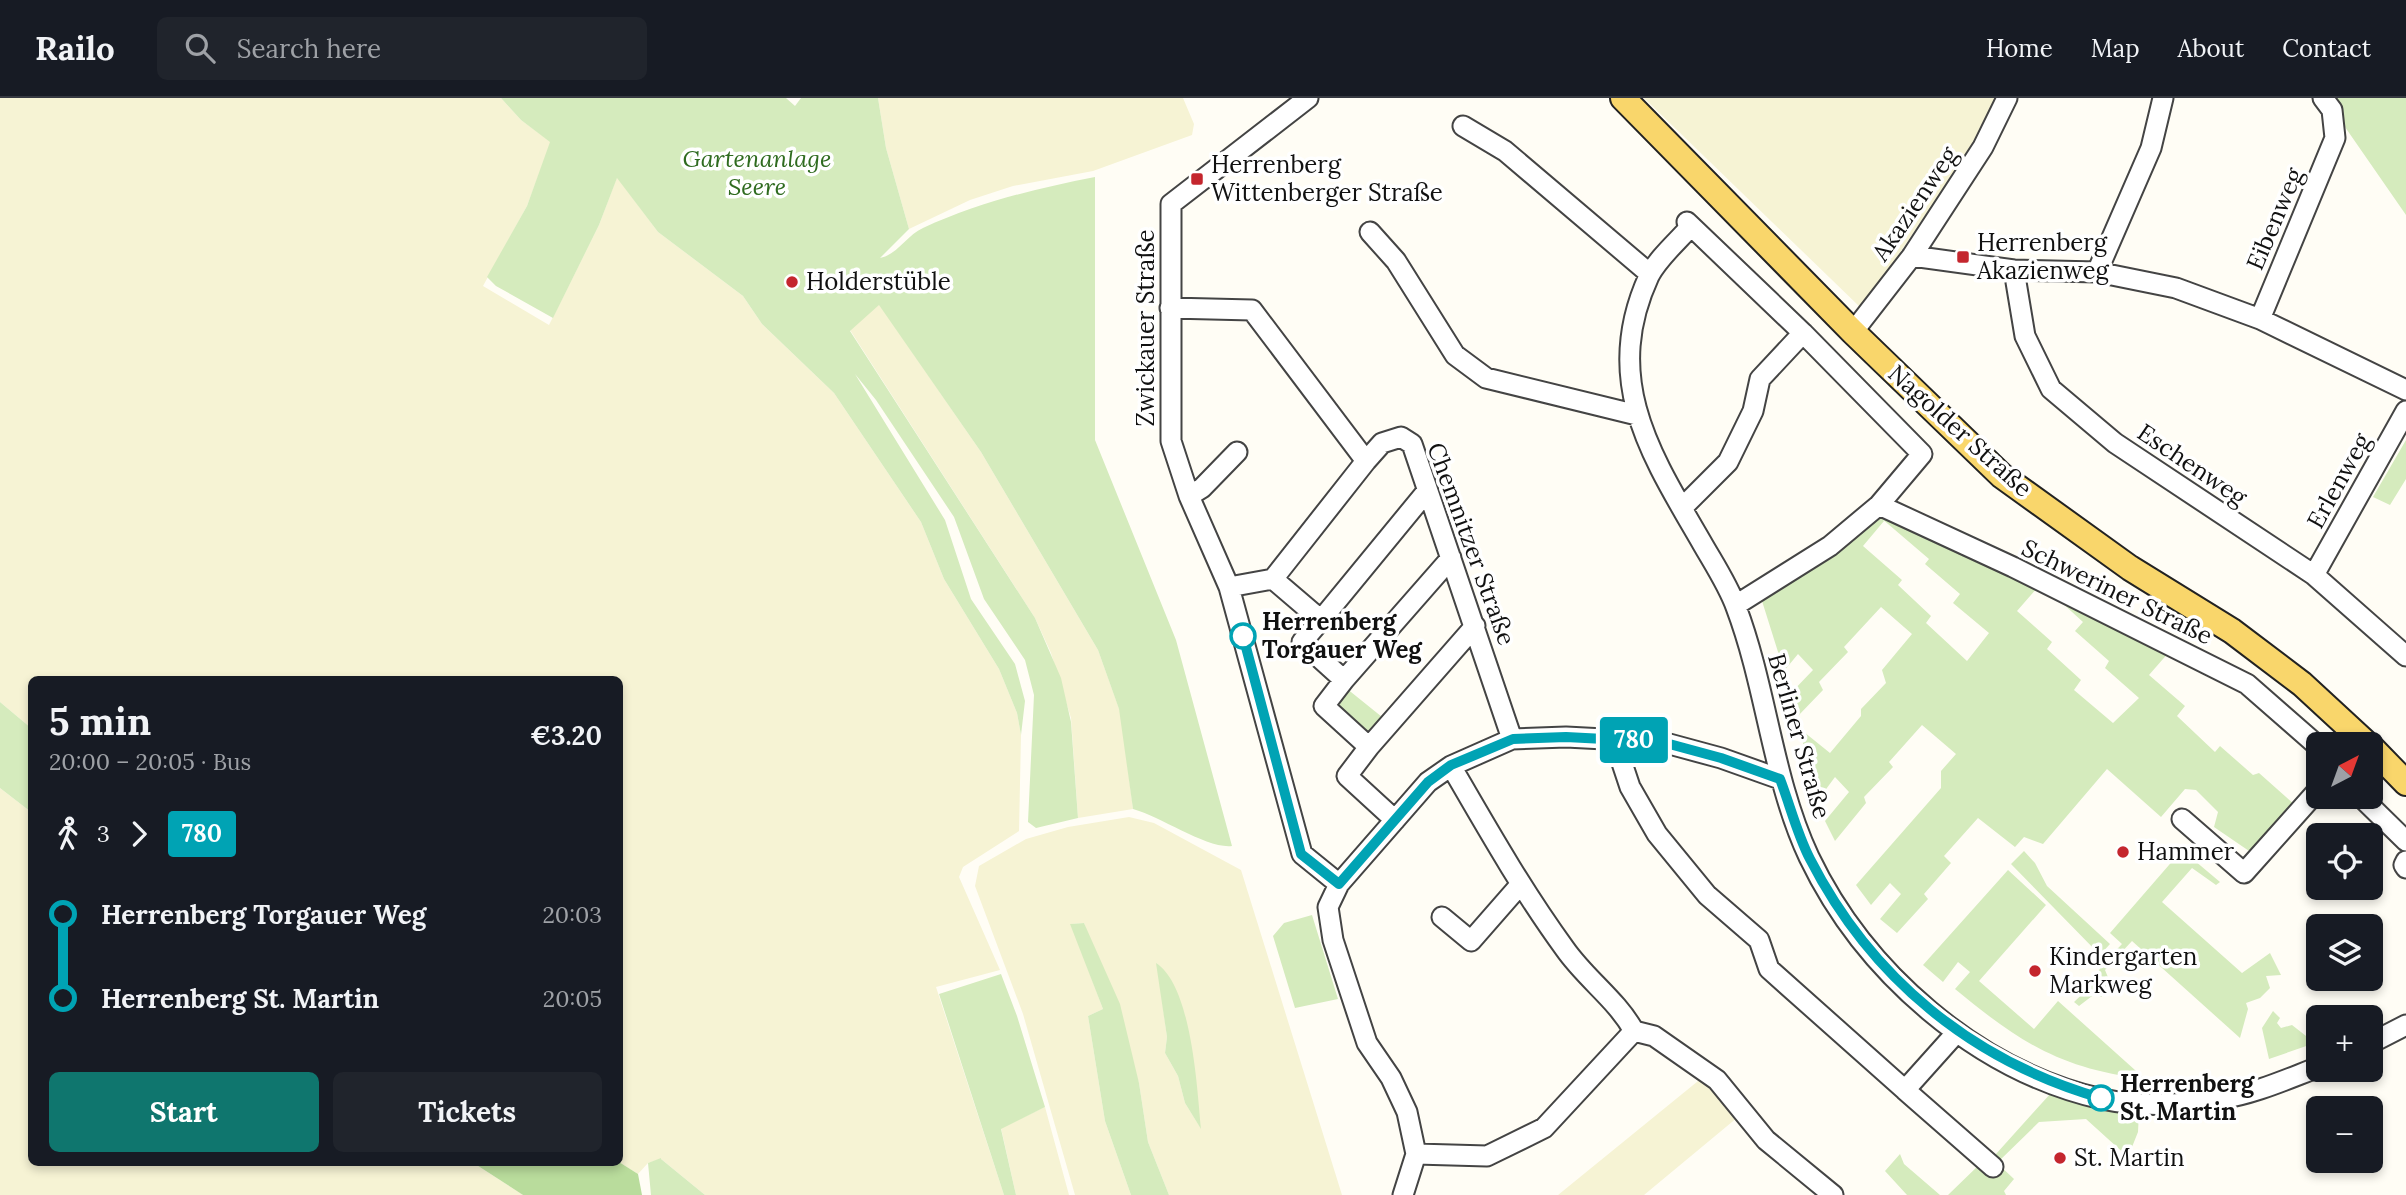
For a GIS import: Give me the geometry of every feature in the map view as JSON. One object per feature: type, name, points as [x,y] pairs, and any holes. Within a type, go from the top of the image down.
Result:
[{"type":"main road","name":"Nagolder Straße","points":[[1623,98],[1853,332],[2002,476],[2130,568],[2232,631],[2302,684],[2354,732]]},
{"type":"main road","points":[[2384,760],[2406,783]]},
{"type":"street","name":"Zwickauer Straße","points":[[1308,98],[1171,204],[1171,441],[1189,496],[1229,587],[1301,854],[1339,884]]},
{"type":"street","name":"Akazienweg","points":[[1853,332],[1912,256],[1983,147],[2007,98]]},
{"type":"street","points":[[2097,272],[2151,148],[2163,98]]},
{"type":"street","name":"Eibenweg","points":[[2260,318],[2335,138],[2332,110],[2323,98]]},
{"type":"street","points":[[1462,126],[1505,151],[1650,274]]},
{"type":"street","name":"Berliner Straße","points":[[1879,505],[1922,454],[1803,333],[1690,224],[1650,274],[1630,336],[1632,394],[1647,447],[1736,604],[1762,690],[1780,779],[1809,856],[1854,930],[1895,978],[1957,1032],[2020,1069],[2063,1088],[2105,1099],[2164,1103],[2219,1099],[2260,1089],[2306,1072]]},
{"type":"street","points":[[1370,232],[1396,261],[1455,355],[1486,379],[1637,415]]},
{"type":"street","points":[[1912,256],[2014,270],[2097,272],[2176,288],[2260,318],[2406,390]]},
{"type":"street","name":"Eschenweg","points":[[2014,270],[2025,335],[2051,389],[2115,443],[2314,575],[2406,656]]},
{"type":"street","points":[[1170,308],[1252,310],[1366,461]]},
{"type":"street","points":[[1682,508],[1728,462],[1753,411],[1760,379],[1803,333]]},
{"type":"street","name":"Erlenweg","points":[[2314,575],[2406,411]]},
{"type":"street","name":"Chemnitzer Straße","points":[[1273,579],[1382,443],[1401,437],[1412,444],[1513,739]]},
{"type":"street","points":[[1189,496],[1202,488],[1237,452]]},
{"type":"street","points":[[1344,680],[1302,642],[1427,491]]},
{"type":"street","points":[[1736,604],[1830,546],[1879,505]]},
{"type":"street","name":"Schweriner Straße","points":[[1879,505],[2002,562],[2247,684],[2306,736]]},
{"type":"street","points":[[1370,747],[1324,706],[1451,558]]},
{"type":"street","points":[[1229,587],[1273,579],[1321,621]]},
{"type":"street","points":[[1395,820],[1347,776],[1475,626]]},
{"type":"street","points":[[1403,1195],[1416,1154],[1407,1112],[1391,1077],[1367,1044],[1333,940],[1328,907],[1339,884],[1428,782],[1451,765],[1513,739],[1662,742],[1721,758],[1780,779]]},
{"type":"street","points":[[1614,739],[1630,787],[1657,834],[1707,895],[1759,940],[1769,969],[1993,1167]]},
{"type":"street","points":[[1451,765],[1520,885],[1567,953],[1623,1011],[1634,1031],[1654,1036],[1717,1080],[1766,1140],[1820,1191]]},
{"type":"street","points":[[2182,818],[2244,873],[2306,804]]},
{"type":"street","points":[[2373,809],[2406,841]]},
{"type":"street","points":[[2406,861],[2403,865],[2406,868]]},
{"type":"street","points":[[1442,917],[1471,942],[1520,885]]},
{"type":"street","points":[[2383,1037],[2406,1026]]},
{"type":"street","points":[[1416,1154],[1488,1156],[1544,1128],[1634,1031]]},
{"type":"street","points":[[1905,1090],[1957,1032]]},
{"type":"shaded area","points":[[0,98],[501,98],[521,120],[551,142],[527,206],[483,286],[549,325],[599,225],[617,177],[658,232],[743,296],[762,324],[834,393],[921,522],[944,579],[999,669],[1017,713],[1021,735],[1019,831],[963,867],[959,877],[1000,970],[936,987],[1004,1195],[705,1195],[661,1159],[648,1163],[638,1174],[623,1165],[623,676],[28,676],[28,725],[0,702]]},
{"type":"shaded area","points":[[878,98],[1183,98],[1194,124],[1192,135],[1093,171],[1013,186],[970,200],[909,229],[886,148]]},
{"type":"shaded area","points":[[1644,98],[1997,98],[1974,143],[1862,309]]},
{"type":"shaded area","points":[[879,304],[981,452],[1098,650],[1121,714],[1133,809],[1078,818],[1071,718],[1051,653],[1035,618],[850,330]]},
{"type":"shaded area","points":[[0,788],[28,810],[28,1166],[478,1166],[523,1195],[0,1195]]},
{"type":"shaded area","points":[[1129,817],[1154,823],[1241,870],[1342,1195],[1169,1195],[1148,1142],[1139,1083],[1084,923],[1071,924],[1103,1009],[1088,1016],[1105,1121],[1131,1195],[1075,1195],[1023,1014],[975,886],[979,866],[1026,839],[1068,827]],"holes":[[[1157,963],[1200,1127],[1185,1103],[1178,1076],[1165,1053],[1167,1037]]]},
{"type":"shaded area","points":[[1703,1077],[1738,1117],[1644,1195],[1558,1195]]},
{"type":"shaded area","points":[[1045,1107],[1069,1195],[1016,1195],[1001,1128]]},
{"type":"green space","name":"Gartenanlage Seere","points":[[501,98],[786,98],[795,106],[801,98],[878,98],[886,148],[909,229],[880,258],[892,253],[917,231],[965,211],[1029,192],[1095,177],[1095,440],[1176,640],[1232,846],[1210,843],[1133,809],[1119,709],[1098,650],[981,452],[879,305],[850,331],[1035,618],[1061,678],[1071,722],[1078,818],[1036,828],[1028,822],[1034,695],[1025,660],[984,599],[954,517],[876,400],[855,374],[945,520],[971,599],[1015,664],[1025,701],[1021,735],[1017,713],[999,669],[944,579],[921,522],[834,393],[762,324],[743,296],[658,232],[617,178],[599,225],[553,318],[496,286],[487,277],[527,206],[550,142],[521,120]]},
{"type":"green space","points":[[2324,98],[2406,98],[2406,215],[2336,114]]},
{"type":"green space","points":[[2406,440],[2406,479],[2390,505],[2373,497]]},
{"type":"green space","points":[[1884,514],[2038,587],[2017,611],[2052,642],[2047,649],[2081,680],[2074,690],[2113,723],[2139,698],[2105,668],[2109,661],[2075,631],[2083,622],[2049,591],[2170,651],[2149,675],[2185,706],[2177,716],[2215,752],[2220,746],[2253,775],[2259,773],[2295,805],[2252,853],[2214,827],[2218,812],[2196,790],[2185,789],[2161,817],[2107,769],[2043,844],[2024,837],[2015,847],[1978,818],[1944,856],[1951,863],[1924,894],[1928,899],[1897,933],[1880,919],[1901,894],[1890,883],[1871,905],[1856,885],[1941,788],[1941,771],[1956,754],[1922,725],[1889,762],[1893,767],[1864,797],[1866,803],[1835,841],[1825,821],[1849,792],[1835,777],[1818,800],[1799,728],[1830,753],[1861,716],[1861,709],[1886,683],[1882,670],[1912,634],[1881,607],[1844,647],[1848,652],[1819,682],[1823,690],[1797,717],[1790,694],[1813,670],[1798,654],[1784,671],[1762,601],[1827,560]],"holes":[[[1881,518],[1929,559],[1925,564],[1960,594],[1953,603],[1989,633],[1967,661],[1926,623],[1931,616],[1898,585],[1902,580],[1863,546],[1884,521]]]},
{"type":"green space","points":[[1346,688],[1387,721],[1372,737],[1333,705]]},
{"type":"green space","points":[[0,702],[28,725],[28,810],[0,788]]},
{"type":"green space","points":[[2182,850],[2220,882],[2216,885],[2192,868],[2162,902],[2242,973],[2270,953],[2281,975],[2266,976],[2270,988],[2260,998],[2246,1003],[2248,1009],[2240,1038],[2132,941],[2105,970],[2112,987],[2101,997],[2096,993],[2079,1006],[2074,1002],[2093,984],[2101,966],[2122,944],[2110,933]]},
{"type":"green space","points":[[2024,851],[2035,863],[2047,886],[2110,944],[2100,955],[2011,864]]},
{"type":"green space","points":[[2008,870],[2046,905],[1979,981],[2034,1029],[2058,1001],[2145,1079],[2089,1068],[2042,1050],[2000,1024],[1955,989],[1970,972],[1958,962],[1943,982],[1923,965]]},
{"type":"green space","points":[[1312,915],[1338,999],[1295,1008],[1273,936],[1284,923]]},
{"type":"green space","points":[[1084,923],[1120,1004],[1139,1083],[1148,1142],[1169,1195],[1131,1195],[1105,1121],[1088,1016],[1103,1009],[1070,924]]},
{"type":"green space","points":[[1156,963],[1168,975],[1178,993],[1185,1015],[1201,1129],[1185,1103],[1178,1076],[1165,1053],[1167,1037]]},
{"type":"green space","points":[[1001,974],[1045,1107],[1001,1129],[1016,1195],[1004,1195],[939,994]]},
{"type":"green space","points":[[2273,1011],[2280,1018],[2277,1023],[2281,1028],[2292,1025],[2306,1036],[2306,1046],[2269,1059],[2262,1028]]},
{"type":"green space","points":[[2051,1093],[2139,1112],[2138,1132],[2128,1157],[2086,1119],[2039,1122],[1997,1163],[2014,1179],[2004,1191],[2006,1195],[1948,1195],[1982,1162],[1987,1164]]},
{"type":"green space","points":[[1900,1154],[1904,1164],[1940,1195],[1907,1195],[1885,1171]]},
{"type":"green space","points":[[661,1158],[705,1195],[651,1195],[648,1163]]},
{"type":"green space","points":[[623,1165],[638,1174],[642,1195],[523,1195],[478,1166]]},
{"type":"bus line","name":"780","points":[[1243,636],[1301,854],[1339,884],[1428,782],[1451,765],[1513,739],[1566,737],[1662,742],[1721,758],[1780,779],[1809,856],[1829,893],[1854,930],[1895,978],[1957,1032],[1985,1049],[2020,1069],[2063,1088],[2101,1098]]},
{"type":"place","name":"Herrenberg Wittenberger Straße","points":[[1197,179]]},
{"type":"place","name":"Herrenberg Akazienweg","points":[[1963,257]]},
{"type":"place","name":"Holderstüble","points":[[792,282]]},
{"type":"place","name":"Herrenberg Torgauer Weg","points":[[1243,636]]},
{"type":"place","name":"Hammer","points":[[2123,852]]},
{"type":"place","name":"Kindergarten Markweg","points":[[2035,971]]},
{"type":"place","name":"Herrenberg St. Martin","points":[[2101,1098]]},
{"type":"place","name":"St. Martin","points":[[2060,1158]]}]
